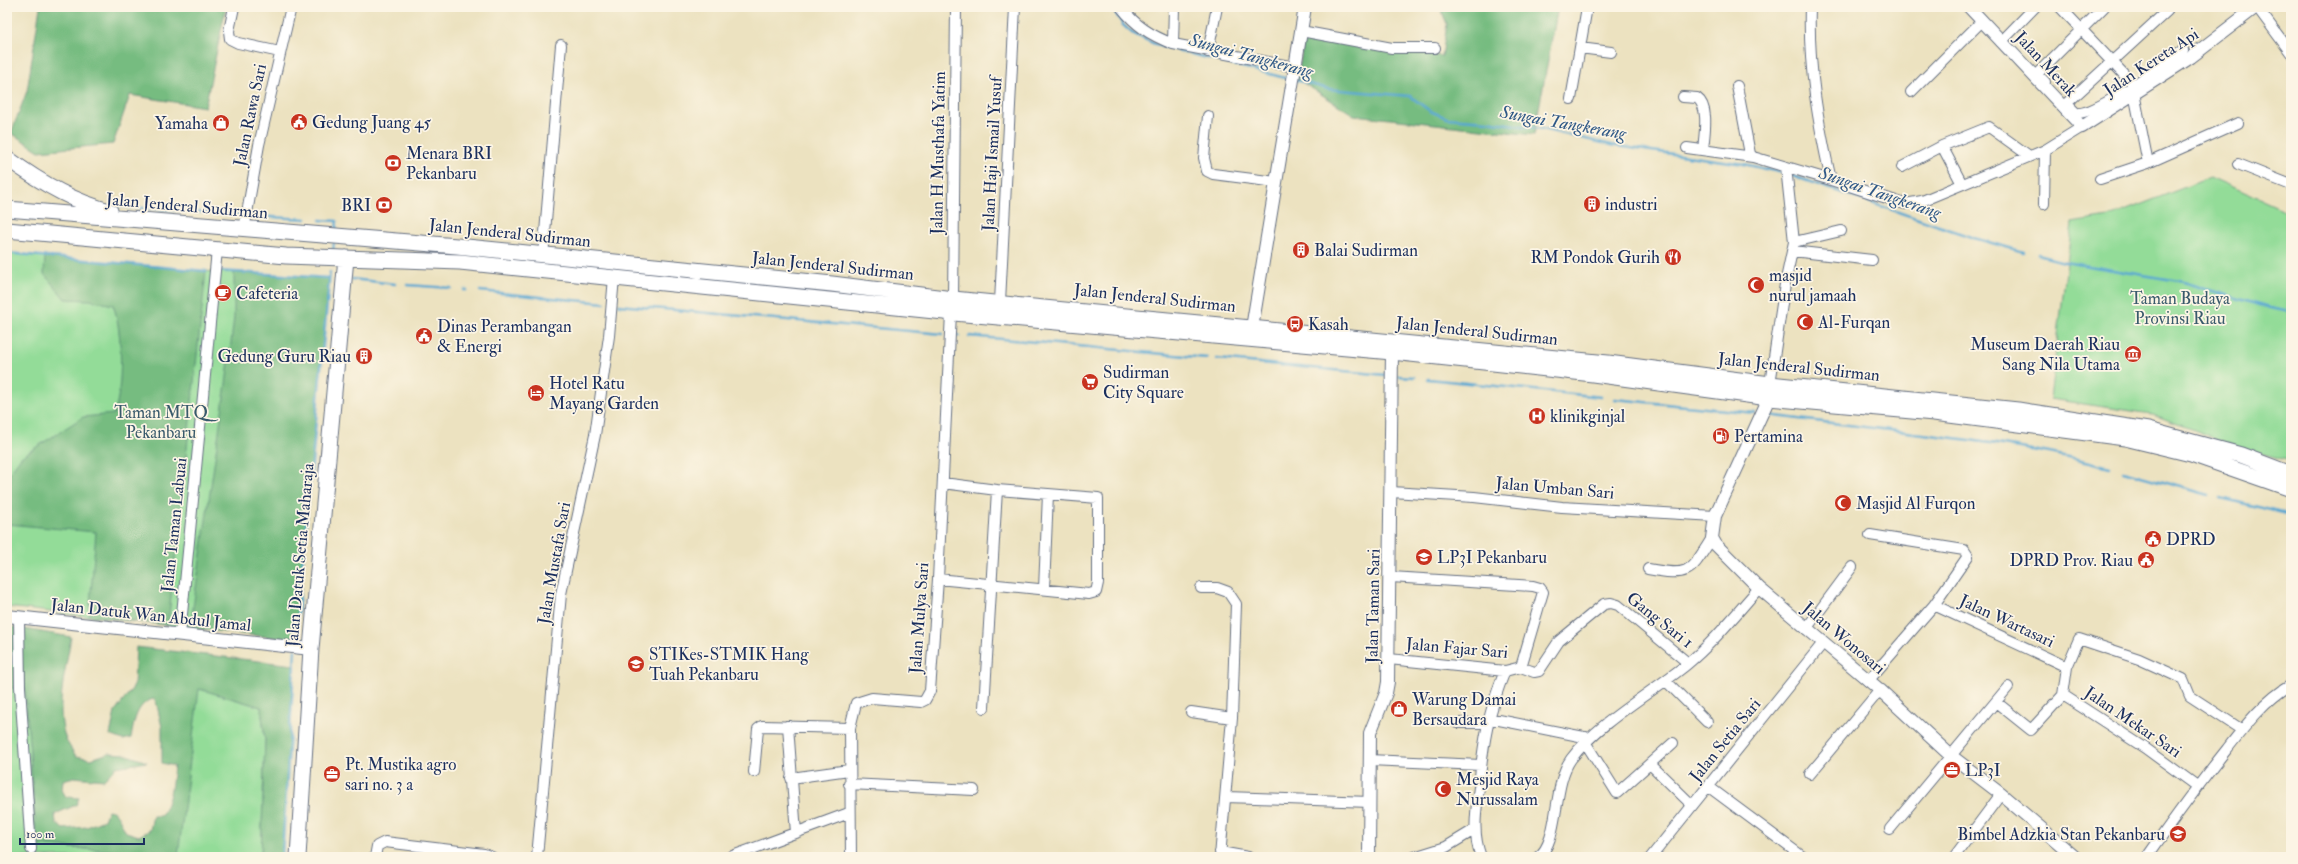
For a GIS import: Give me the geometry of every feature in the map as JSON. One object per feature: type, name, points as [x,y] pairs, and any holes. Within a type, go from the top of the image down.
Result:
[{"type":"main road","points":[[7,158],[62,193],[82,202],[156,223]]},
{"type":"main road","name":"Jalan Jenderal Sudirman","points":[[7,209],[156,223],[457,246],[543,256],[832,284],[952,306],[1000,302],[1608,363],[1770,391],[2125,438],[2191,454],[2291,488]]},
{"type":"main road","name":"Jalan Jenderal Sudirman","points":[[7,230],[286,256],[460,262],[831,300],[952,306],[1592,374],[1770,391],[2018,410],[2127,426],[2241,455],[2291,474]]},
{"type":"main road","name":"Jalan Datuk Setia Maharaja","points":[[298,857],[300,648],[346,258]]},
{"type":"main road","points":[[831,300],[832,284]]},
{"type":"street","points":[[234,7],[229,31],[230,39],[238,43],[280,52]]},
{"type":"street","name":"Jalan Rawa Sari","points":[[244,230],[259,145],[291,7]]},
{"type":"street","name":"Jalan H Musthafa Yatim","points":[[952,306],[956,7]]},
{"type":"street","name":"Jalan Haji Ismail Yusuf","points":[[1000,302],[1015,7]]},
{"type":"street","points":[[1121,7],[1137,25],[1153,36],[1172,44],[1295,69]]},
{"type":"street","points":[[1172,44],[1174,7]]},
{"type":"street","points":[[1208,52],[1217,7]]},
{"type":"street","points":[[1252,328],[1305,7]]},
{"type":"street","points":[[1571,99],[1587,7]]},
{"type":"street","points":[[1810,7],[1811,70],[1814,97],[1831,180]]},
{"type":"street","name":"Jalan Merak","points":[[1969,7],[2082,127]]},
{"type":"street","points":[[2001,42],[2035,7]]},
{"type":"street","points":[[2060,7],[2112,61],[2134,89],[2148,163]]},
{"type":"street","points":[[2104,7],[2037,74],[2076,113],[2087,112],[2134,89],[2183,50]]},
{"type":"street","points":[[2067,103],[2167,12],[2166,7]]},
{"type":"street","points":[[2253,8],[2291,53]]},
{"type":"street","name":"Jalan Kereta Api","points":[[2082,127],[2134,89],[2191,57],[2253,8]]},
{"type":"street","points":[[1911,92],[1982,21]]},
{"type":"street","points":[[1301,31],[1392,48],[1435,48]]},
{"type":"street","points":[[543,256],[562,45]]},
{"type":"street","points":[[1580,48],[1611,52]]},
{"type":"street","points":[[1737,86],[1750,154],[1753,157]]},
{"type":"street","points":[[1682,97],[1697,98],[1701,102],[1704,115],[1703,150]]},
{"type":"street","points":[[1208,116],[1204,158],[1207,171],[1213,174],[1276,182]]},
{"type":"street","points":[[2100,179],[2148,163],[2238,123]]},
{"type":"street","points":[[1902,166],[1942,146],[1989,127],[2028,156]]},
{"type":"street","points":[[1687,148],[1753,157],[1908,205],[1922,201],[2045,150],[2082,127]]},
{"type":"street","points":[[1942,146],[1962,184]]},
{"type":"street","points":[[2044,204],[2045,150]]},
{"type":"street","points":[[2238,164],[2291,185]]},
{"type":"street","points":[[1648,569],[1674,573],[1687,571],[1694,564],[1712,538],[1715,516],[1770,391],[1793,246],[1786,167]]},
{"type":"street","points":[[1793,246],[1841,231]]},
{"type":"street","points":[[1793,246],[1872,260]]},
{"type":"street","name":"Jalan Taman Labuai","points":[[180,635],[217,250]]},
{"type":"street","name":"Jalan Mustafa Sari","points":[[537,857],[561,594],[595,435],[609,336],[614,277]]},
{"type":"street","name":"Jalan Mulya Sari","points":[[851,857],[849,784],[850,728],[853,708],[856,703],[872,698],[921,702],[928,696],[938,579],[952,306]]},
{"type":"street","name":"Jalan Taman Sari","points":[[1370,857],[1370,733],[1386,693],[1389,658],[1392,352]]},
{"type":"street","points":[[938,579],[1089,594],[1096,592],[1098,583],[1098,498],[997,490],[943,482]]},
{"type":"street","points":[[984,708],[997,490]]},
{"type":"street","name":"Jalan Umban Sari","points":[[1391,492],[1474,497],[1562,507],[1715,516]]},
{"type":"street","points":[[1044,589],[1048,494]]},
{"type":"street","name":"Jalan Wartasari","points":[[1868,681],[1934,605],[1967,559],[1966,551],[1870,535]]},
{"type":"street","name":"Jalan Wonosari","points":[[1712,538],[1720,550],[1759,588],[1880,690],[1950,755],[2001,794],[2075,857]]},
{"type":"street","points":[[1806,628],[1852,567]]},
{"type":"street","points":[[1390,577],[1533,586],[1540,588],[1543,592],[1522,667]]},
{"type":"street","points":[[1201,588],[1217,588],[1228,592],[1236,604],[1232,718],[1220,855],[1248,857]]},
{"type":"street","points":[[1538,857],[1544,852],[1550,840],[1559,786],[1564,772],[1587,740],[1688,663],[1759,588]]},
{"type":"street","name":"Gang Sari 1","points":[[1522,667],[1534,672],[1539,671],[1559,641],[1604,604],[1611,603],[1618,605],[1688,663]]},
{"type":"street","name":"Jalan Wartasari","points":[[1934,605],[2067,667]]},
{"type":"street","name":"Jalan Datuk Wan Abdul Jamal","points":[[7,616],[300,648]]},
{"type":"street","points":[[19,618],[20,686],[31,849]]},
{"type":"street","points":[[2067,667],[2079,639],[2114,650],[2182,679],[2190,696],[2242,730]]},
{"type":"street","name":"Jalan Setia Sari","points":[[1651,857],[1823,643]]},
{"type":"street","name":"Jalan Fajar Sari","points":[[1389,658],[1505,671],[1522,667]]},
{"type":"street","name":"Jalan Mekar Sari","points":[[2067,667],[2063,694],[2110,724],[2198,786]]},
{"type":"street","points":[[1481,857],[1474,830],[1482,745],[1488,720],[1505,671]]},
{"type":"street","points":[[1666,681],[1707,722]]},
{"type":"street","points":[[2147,857],[2198,786],[2242,730],[2277,694],[2291,685]]},
{"type":"street","points":[[1890,829],[2008,687]]},
{"type":"street","points":[[1810,774],[1880,690]]},
{"type":"street","points":[[1996,702],[2031,730],[2063,694]]},
{"type":"street","points":[[1191,712],[1232,718]]},
{"type":"street","points":[[1457,723],[1488,720],[1587,740],[1617,793],[1673,743]]},
{"type":"street","points":[[754,772],[758,729],[765,726],[850,728]]},
{"type":"street","points":[[788,726],[796,833]]},
{"type":"street","points":[[1369,760],[1481,765]]},
{"type":"street","points":[[1650,764],[1692,805]]},
{"type":"street","points":[[791,778],[850,770]]},
{"type":"street","points":[[849,784],[974,790]]},
{"type":"street","points":[[1709,786],[1803,857]]},
{"type":"street","points":[[1954,857],[2001,794]]},
{"type":"street","points":[[1226,797],[1370,802]]},
{"type":"street","points":[[730,857],[849,813]]},
{"type":"street","points":[[1414,857],[1446,846],[1474,830]]},
{"type":"street","points":[[375,857],[377,846],[385,842],[484,854],[492,857]]},
{"type":"green space","points":[[40,7],[226,7],[205,107],[130,95],[113,144],[39,151],[11,133],[27,91]]},
{"type":"green space","points":[[1440,7],[1558,7],[1534,135],[1354,115],[1297,79],[1305,35],[1442,56],[1447,24]]},
{"type":"green space","name":"Taman Budaya Provinsi Riau","points":[[2211,177],[2291,213],[2291,461],[2242,449],[2152,414],[2050,399],[2072,223],[2109,217]]},
{"type":"green space","name":"Taman MTQ Pekanbaru","points":[[7,253],[202,271],[329,278],[296,640],[7,607]]},
{"type":"green space","points":[[45,256],[206,271],[168,625],[89,616],[96,532],[7,524],[7,477],[21,457],[83,417],[114,414],[119,390],[121,360],[119,329],[113,305],[90,300],[65,299],[44,274]]},
{"type":"green space","points":[[234,272],[329,278],[296,640],[190,628],[227,377],[234,317]]},
{"type":"green space","points":[[7,626],[71,637],[62,687],[61,712],[65,737],[76,756],[91,759],[109,753],[124,754],[147,762],[116,767],[104,780],[74,777],[63,780],[62,790],[66,797],[79,798],[76,805],[55,814],[56,823],[63,829],[87,827],[104,820],[108,810],[117,815],[126,832],[139,836],[150,830],[153,816],[161,816],[167,804],[173,779],[174,766],[162,763],[162,727],[156,701],[153,699],[147,701],[139,709],[131,738],[123,740],[110,735],[115,712],[134,686],[136,647],[294,665],[282,857],[261,857],[265,740],[261,707],[199,689],[178,856],[37,845],[25,688],[7,688]]},
{"type":"green space","points":[[25,687],[37,845],[177,856],[198,688],[261,707],[265,740],[261,857],[7,857],[7,688]]},
{"type":"waterway","name":"Sungai Tangkerang","points":[[1112,7],[1123,25],[1132,33],[1157,45],[1289,79]]},
{"type":"waterway","name":"Sungai Tangkerang","points":[[1296,80],[1328,89],[1410,96],[1430,111],[1447,118],[1487,121],[1542,129],[1616,146],[1744,164],[1783,173]]},
{"type":"waterway","name":"Sungai Tangkerang","points":[[1790,175],[1974,238],[2024,252]]},
{"type":"waterway","points":[[114,206],[239,215]]},
{"type":"waterway","points":[[253,216],[306,219]]},
{"type":"waterway","points":[[320,220],[337,221],[336,230]]},
{"type":"waterway","points":[[333,252],[334,242]]},
{"type":"waterway","points":[[7,253],[206,271]]},
{"type":"waterway","name":"Sungai Tangkerang","points":[[2038,255],[2065,262],[2179,281],[2270,308],[2291,312]]},
{"type":"waterway","points":[[219,271],[329,278]]},
{"type":"waterway","points":[[295,643],[330,272]]},
{"type":"waterway","points":[[352,279],[395,284]]},
{"type":"waterway","points":[[407,285],[451,288]]},
{"type":"waterway","points":[[480,291],[605,303]]},
{"type":"waterway","points":[[619,305],[943,334]]},
{"type":"waterway","points":[[956,335],[960,336]]},
{"type":"waterway","points":[[969,336],[1207,358]]},
{"type":"waterway","points":[[1217,359],[1386,375]]},
{"type":"waterway","points":[[1398,376],[1414,377]]},
{"type":"waterway","points":[[1428,379],[1601,397]]},
{"type":"waterway","points":[[1615,399],[1755,413]]},
{"type":"waterway","points":[[1769,415],[1983,442],[2068,457],[2110,467]]},
{"type":"waterway","points":[[2123,471],[2209,495]]},
{"type":"waterway","points":[[2221,498],[2291,515]]},
{"type":"waterway","points":[[282,857],[295,650]]},
{"type":"place","name":"Gedung Juang 45","points":[[299,122]]},
{"type":"place","name":"Yamaha","points":[[221,123]]},
{"type":"place","name":"Menara BRI Pekanbaru","points":[[393,163]]},
{"type":"place","name":"industri","points":[[1592,204]]},
{"type":"place","name":"BRI","points":[[384,205]]},
{"type":"place","name":"Balai Sudirman","points":[[1301,250]]},
{"type":"place","name":"RM Pondok Gurih","points":[[1673,257]]},
{"type":"place","name":"masjid nurul jamaah","points":[[1756,285]]},
{"type":"place","name":"Cafeteria","points":[[223,293]]},
{"type":"place","name":"Al-Furqan","points":[[1805,322]]},
{"type":"place","name":"Kasah","points":[[1295,324]]},
{"type":"place","name":"Dinas Perambangan & Energi","points":[[424,336]]},
{"type":"place","name":"Museum Daerah Riau Sang Nila Utama","points":[[2133,354]]},
{"type":"place","name":"Gedung Guru Riau","points":[[364,356]]},
{"type":"place","name":"Sudirman City Square","points":[[1090,382]]},
{"type":"place","name":"Hotel Ratu Mayang Garden","points":[[536,393]]},
{"type":"place","name":"klinikginjal","points":[[1537,416]]},
{"type":"place","name":"Pertamina","points":[[1721,436]]},
{"type":"place","name":"Masjid Al Furqon","points":[[1843,503]]},
{"type":"place","name":"DPRD","points":[[2153,539]]},
{"type":"place","name":"LP3I Pekanbaru","points":[[1424,557]]},
{"type":"place","name":"DPRD Prov. Riau","points":[[2146,560]]},
{"type":"place","name":"STIKes-STMIK Hang Tuah Pekanbaru","points":[[636,664]]},
{"type":"place","name":"Warung Damai Bersaudara","points":[[1399,709]]},
{"type":"place","name":"LP3I","points":[[1952,770]]},
{"type":"place","name":"Pt. Mustika agro sari no. 3 a","points":[[332,774]]},
{"type":"place","name":"Mesjid Raya Nurussalam","points":[[1443,789]]},
{"type":"place","name":"Bimbel Adzkia Stan Pekanbaru","points":[[2178,834]]}]
